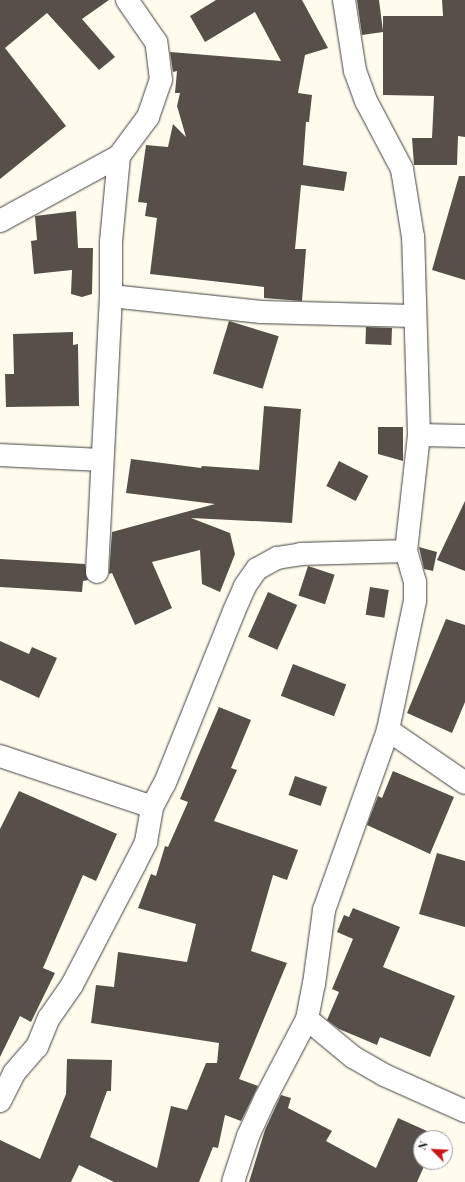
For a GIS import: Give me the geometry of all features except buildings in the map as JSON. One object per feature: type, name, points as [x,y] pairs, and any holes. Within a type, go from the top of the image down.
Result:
[{"type":"street","points":[[0,221],[119,156],[148,117],[161,80],[156,42],[127,0]]},
{"type":"street","points":[[233,1182],[248,1136],[264,1099],[307,1019],[314,984],[324,910],[388,730],[415,601],[415,582],[406,551],[419,435],[414,316],[413,237],[402,169],[366,101],[355,71],[344,0]]},
{"type":"street","points":[[97,572],[101,460],[111,296],[111,242],[119,156]]},
{"type":"street","points":[[111,296],[261,312],[414,316]]},
{"type":"street","points":[[419,435],[465,436]]},
{"type":"street","points":[[0,455],[101,460]]},
{"type":"street","points":[[0,1101],[14,1073],[37,1047],[49,1018],[72,985],[132,871],[146,842],[152,807],[165,783],[236,605],[245,586],[257,569],[277,558],[301,554],[406,551]]},
{"type":"street","points":[[388,730],[465,783]]},
{"type":"street","points":[[0,756],[152,807]]},
{"type":"street","points":[[307,1019],[353,1057],[384,1075],[465,1111]]}]
